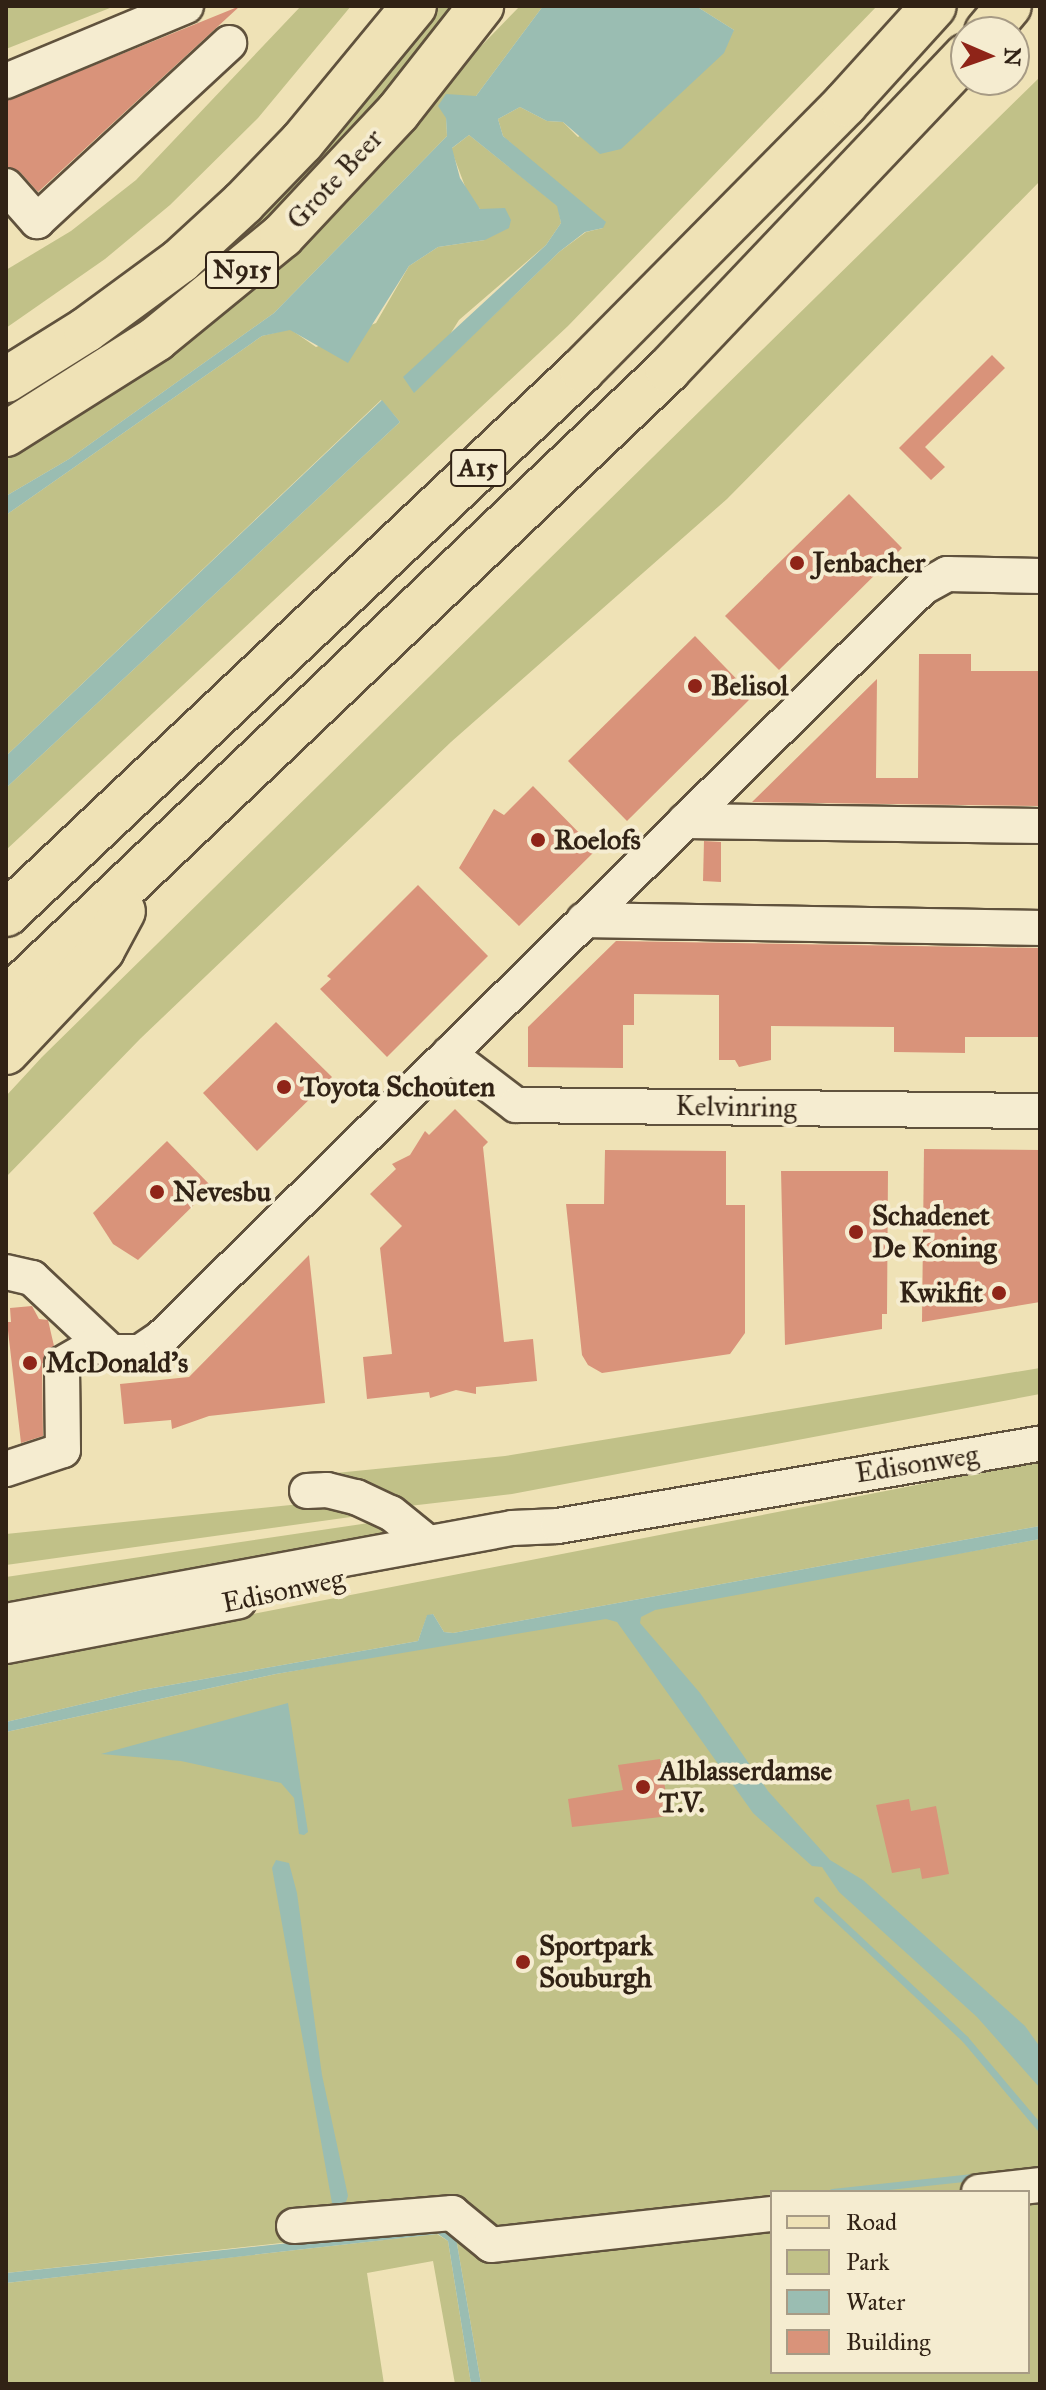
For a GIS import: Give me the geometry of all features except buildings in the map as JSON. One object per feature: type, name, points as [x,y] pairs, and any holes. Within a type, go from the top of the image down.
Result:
[{"type":"main road","name":"Grote Beer","points":[[6,380],[86,330],[222,222],[302,142],[414,6]]},
{"type":"main road","name":"Grote Beer","points":[[6,434],[156,339],[282,236],[398,112],[481,6]]},
{"type":"main road","name":"A15","points":[[6,914],[582,370],[774,177],[934,6]]},
{"type":"main road","name":"A15","points":[[6,1000],[668,370],[950,73]]},
{"type":"main road","name":"A15","points":[[6,1052],[102,950],[147,866]]},
{"type":"street","points":[[6,81],[186,6]]},
{"type":"street","points":[[6,186],[37,221],[229,43]]},
{"type":"street","points":[[6,1272],[32,1278],[96,1344],[111,1352],[140,1352],[161,1338],[922,588],[947,574],[1040,576]]},
{"type":"street","points":[[685,821],[1040,826]]},
{"type":"street","points":[[584,920],[1040,928]]},
{"type":"street","name":"Kelvinring","points":[[449,1054],[516,1105],[1040,1111]]},
{"type":"street","points":[[6,1469],[63,1450],[62,1364],[96,1344]]},
{"type":"street","name":"Edisonweg","points":[[6,1621],[512,1528],[558,1526],[1040,1444]]},
{"type":"street","points":[[307,1491],[356,1497],[391,1513],[428,1543]]},
{"type":"street","name":"Edisonweg","points":[[6,1646],[501,1544],[558,1526]]},
{"type":"street","points":[[996,2190],[1040,2185]]},
{"type":"street","points":[[294,2226],[452,2213],[491,2245],[770,2214]]},
{"type":"green space","points":[[6,6],[115,6],[6,49]]},
{"type":"green space","points":[[301,6],[351,6],[258,118],[170,205],[105,259],[6,328],[6,270],[71,231],[136,180]]},
{"type":"green space","points":[[436,6],[455,6],[405,81],[202,289],[6,421],[6,396],[413,37]]},
{"type":"green space","points":[[520,6],[543,6],[476,96],[446,118],[447,136],[274,313],[69,459],[6,496],[6,453],[420,109]]},
{"type":"green space","points":[[696,6],[877,6],[568,326],[6,850],[6,788],[400,422],[381,400],[6,756],[6,515],[262,336],[290,329],[316,347],[376,323],[409,266],[438,247],[485,240],[480,209],[469,197],[451,149],[469,135],[558,206],[561,223],[546,245],[459,320],[414,392],[559,252],[586,232],[603,228],[503,136],[498,119],[520,107],[547,121],[563,122],[578,137],[734,30]]},
{"type":"green space","points":[[1040,77],[1040,181],[727,499],[451,742],[140,1039],[6,1177],[6,1096],[42,1057],[1021,96],[1030,96],[1030,87]]},
{"type":"green space","points":[[1040,1368],[1040,1394],[512,1494],[392,1508],[336,1473],[505,1456]]},
{"type":"green space","points":[[1040,1461],[1040,1526],[453,1633],[444,1632],[433,1614],[427,1616],[418,1641],[142,1690],[6,1722],[6,1662]]},
{"type":"green space","points":[[330,1501],[358,1516],[6,1565],[6,1534]]},
{"type":"green space","points":[[389,1520],[409,1535],[6,1608],[6,1577]]},
{"type":"green space","name":"Sportpark Souburgh","points":[[1040,1539],[1040,2384],[481,2384],[455,2232],[428,2227],[6,2273],[6,1732],[276,1674]]},
{"type":"green space","points":[[437,2234],[448,2241],[471,2384],[455,2384],[433,2261],[367,2273],[384,2384],[6,2384],[6,2283]]},
{"type":"water","points":[[543,6],[696,6],[734,30],[724,53],[621,149],[600,154],[563,122],[547,121],[520,107],[498,119],[503,136],[606,222],[603,228],[585,232],[559,252],[414,393],[403,377],[546,245],[561,223],[557,206],[469,135],[452,148],[460,178],[480,209],[505,208],[511,220],[509,228],[485,240],[438,247],[409,266],[348,363],[290,330],[262,336],[6,515],[6,496],[69,459],[274,313],[447,136],[446,118],[438,106],[446,94],[476,96]]},
{"type":"water","points":[[382,400],[400,422],[6,788],[6,756]]},
{"type":"water","points":[[1040,1526],[1040,1539],[655,1610],[641,1617],[640,1623],[700,1693],[768,1791],[830,1860],[863,1880],[1025,2026],[1040,2047],[1040,2088],[977,2017],[839,1892],[822,1867],[812,1866],[753,1813],[617,1622],[606,1619],[276,1674],[6,1732],[6,1722],[142,1690],[418,1641],[427,1615],[433,1614],[444,1632],[453,1633]]},
{"type":"water","points":[[288,1703],[308,1832],[304,1835],[299,1834],[294,1798],[281,1783],[181,1761],[101,1754]]},
{"type":"water","points":[[276,1860],[289,1863],[297,1893],[322,2075],[348,2196],[345,2205],[332,2203],[272,1868]]},
{"type":"water","points":[[449,2226],[455,2232],[481,2384],[471,2384],[448,2241],[438,2234],[6,2283],[6,2273]]},
{"type":"waterway","points":[[817,1900],[965,2039],[1040,2128]]},
{"type":"waterway","points":[[851,2190],[982,2176]]},
{"type":"place","name":"Jenbacher","points":[[797,563]]},
{"type":"place","name":"Belisol","points":[[695,686]]},
{"type":"place","name":"Roelofs","points":[[538,840]]},
{"type":"place","name":"Toyota Schouten","points":[[284,1087]]},
{"type":"place","name":"Nevesbu","points":[[157,1192]]},
{"type":"place","name":"Schadenet De Koning","points":[[856,1232]]},
{"type":"place","name":"Kwikfit","points":[[999,1293]]},
{"type":"place","name":"McDonald's","points":[[30,1363]]},
{"type":"place","name":"Alblasserdamse T.V.","points":[[643,1787]]},
{"type":"place","name":"Sportpark Souburgh","points":[[523,1962]]}]
